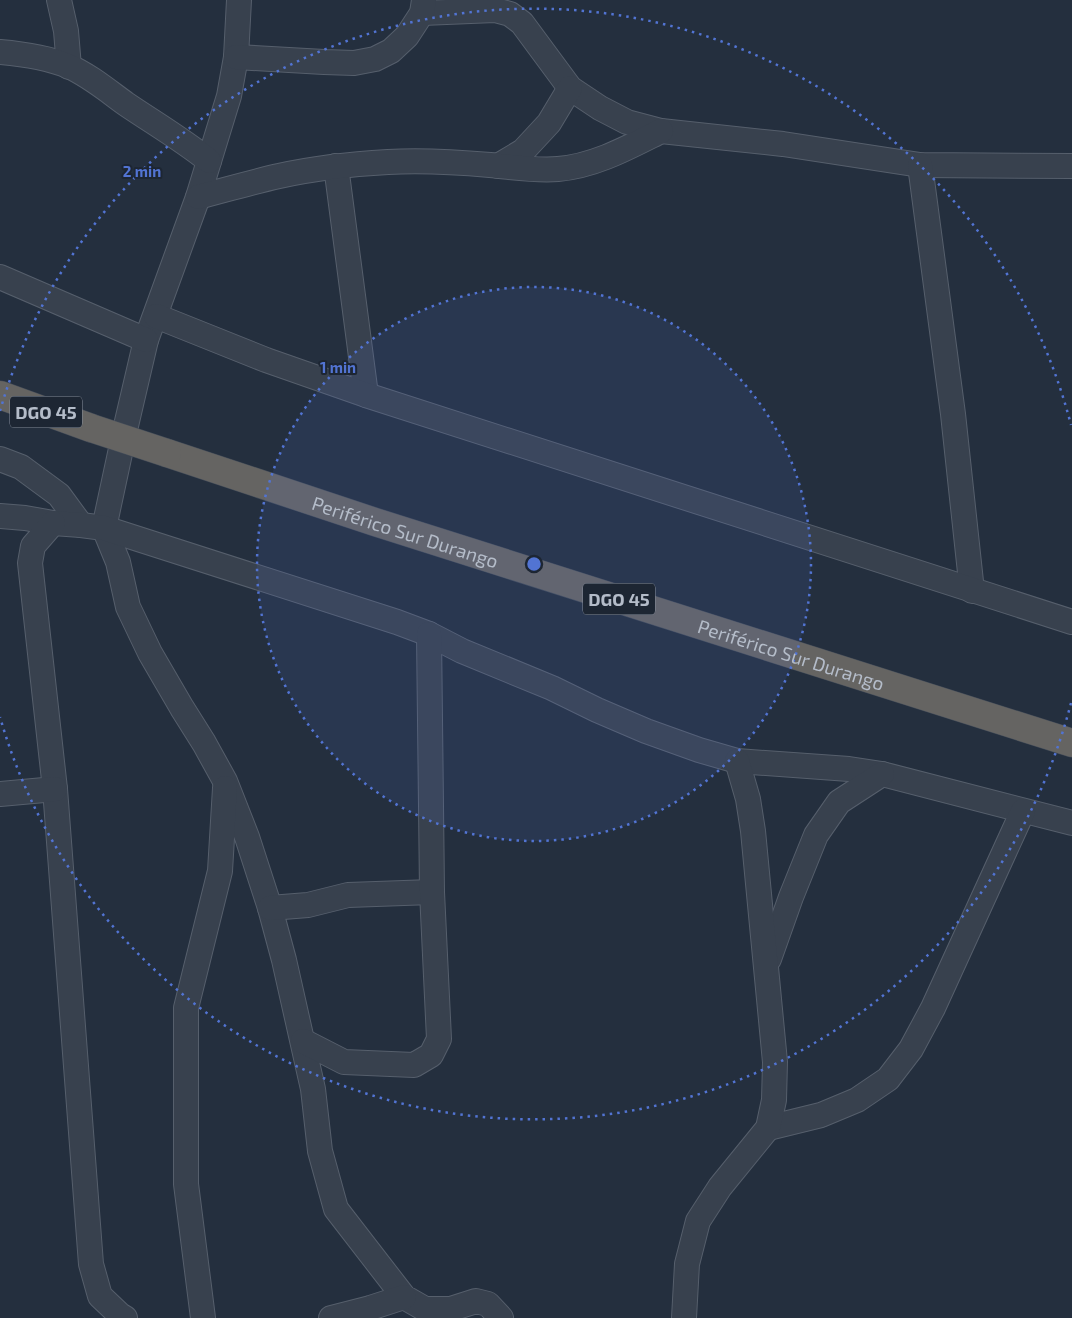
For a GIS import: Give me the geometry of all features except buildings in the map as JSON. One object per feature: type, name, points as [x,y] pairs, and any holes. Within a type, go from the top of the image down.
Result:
[{"type":"highway","name":"Periférico Sur Durango","points":[[0,395],[92,428],[375,522],[1072,743]]},
{"type":"street","points":[[59,0],[66,31],[68,67]]},
{"type":"street","points":[[239,0],[236,57],[229,96],[198,197],[146,340],[104,528],[118,562],[128,607],[150,654],[225,781],[247,837],[270,908],[303,1040],[313,1089],[320,1151],[336,1209],[404,1297],[424,1309],[451,1309],[476,1300],[488,1304],[501,1318]]},
{"type":"street","points":[[236,57],[354,63],[376,59],[391,51],[407,36],[423,6],[496,10],[510,14],[522,23],[570,88],[600,108],[627,122],[661,131],[783,144],[920,165],[1072,166]]},
{"type":"street","points":[[0,52],[47,59],[68,67],[186,143],[209,161]]},
{"type":"street","points":[[498,166],[523,151],[549,123],[570,88]]},
{"type":"street","points":[[198,197],[279,176],[336,166],[438,161],[527,170],[559,169],[584,164],[616,153],[661,131]]},
{"type":"street","points":[[920,165],[953,414],[972,591]]},
{"type":"street","points":[[336,166],[366,395]]},
{"type":"street","points":[[0,277],[146,340]]},
{"type":"street","points":[[156,316],[266,360],[366,395],[1072,622]]},
{"type":"street","points":[[0,458],[20,467],[59,495],[80,525]]},
{"type":"street","points":[[0,516],[104,528],[397,622],[429,634],[462,651],[552,688],[646,731],[737,761],[882,774],[1072,823]]},
{"type":"street","points":[[53,523],[32,546],[30,563],[55,789],[91,1264],[100,1296],[125,1318]]},
{"type":"street","points":[[303,1040],[344,1062],[414,1065],[431,1055],[439,1039],[432,892],[429,634]]},
{"type":"street","points":[[680,1315],[687,1264],[698,1221],[720,1187],[768,1128],[774,1100],[775,1062],[753,831],[748,799],[737,761]]},
{"type":"street","points":[[766,965],[816,835],[839,802],[882,774]]},
{"type":"street","points":[[203,1318],[186,1184],[186,1008],[220,871],[225,781]]},
{"type":"street","points":[[0,794],[55,789]]},
{"type":"street","points":[[768,1128],[822,1116],[858,1100],[888,1079],[911,1049],[933,1008],[1023,810]]},
{"type":"street","points":[[270,908],[308,905],[348,895],[432,892]]},
{"type":"street","points":[[331,1318],[404,1297]]}]
